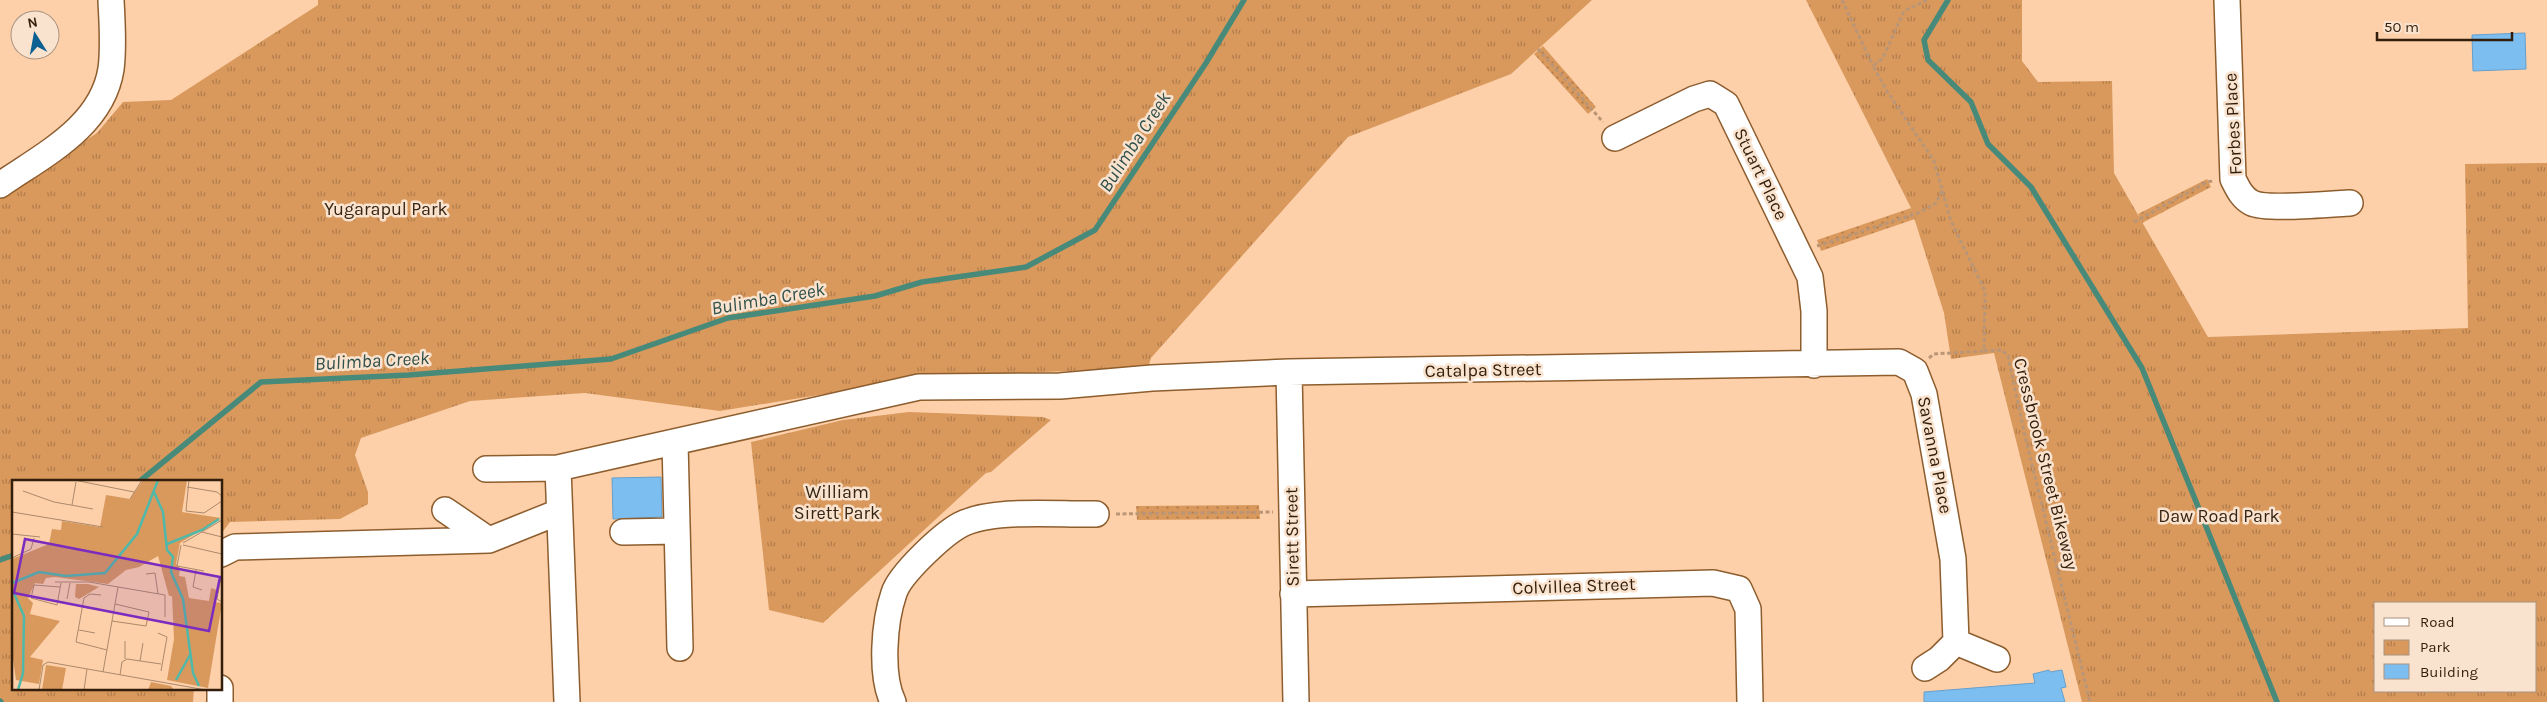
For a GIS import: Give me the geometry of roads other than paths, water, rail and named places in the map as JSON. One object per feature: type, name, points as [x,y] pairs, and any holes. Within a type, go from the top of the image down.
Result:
[{"type":"street","points":[[0,185],[77,131],[96,108],[111,70],[111,0]]},
{"type":"street","name":"Forbes Place","points":[[2227,0],[2233,179],[2241,196],[2253,204],[2350,203]]},
{"type":"street","name":"Stuart Place","points":[[1615,138],[1694,99],[1710,94],[1726,104],[1800,252],[1810,277],[1814,311],[1814,365]]},
{"type":"street","name":"Savanna Place","points":[[1814,365],[1899,362],[1915,371],[1924,394],[1948,527],[1952,559],[1956,642]]},
{"type":"street","name":"Catalpa Street","points":[[486,469],[558,468],[919,387],[1060,386],[1152,378],[1289,372],[1814,365]]},
{"type":"street","name":"Sirett Street","points":[[1289,372],[1296,702]]},
{"type":"street","points":[[675,442],[680,648]]},
{"type":"street","points":[[558,468],[567,702]]},
{"type":"street","points":[[445,510],[489,540]]},
{"type":"street","points":[[222,553],[235,546],[489,540],[559,512]]},
{"type":"street","points":[[894,702],[887,689],[886,632],[894,592],[920,557],[960,525],[997,515],[1096,514]]},
{"type":"street","points":[[623,532],[677,531]]},
{"type":"street","name":"Colvillea Street","points":[[1293,594],[1713,582],[1739,589],[1748,609],[1750,702]]},
{"type":"street","points":[[1925,668],[1939,659],[1956,642],[1996,659]]},
{"type":"waterway","name":"Bulimba Creek","points":[[141,480],[261,382],[409,375],[611,359],[728,318],[875,296],[922,282],[1026,267],[1095,230],[1206,63],[1244,0]]},
{"type":"waterway","points":[[1948,0],[1924,40],[1928,60],[1971,102],[1988,144],[2031,187],[2142,368],[2277,702]]},
{"type":"waterway","name":"Bulimba Creek","points":[[0,560],[12,556]]},
{"type":"park label","name":"Yugarapul Park","points":[[386,209]]},
{"type":"park label","name":"William Sirett Park","points":[[837,502]]},
{"type":"park label","name":"Daw Road Park","points":[[2219,516]]}]
